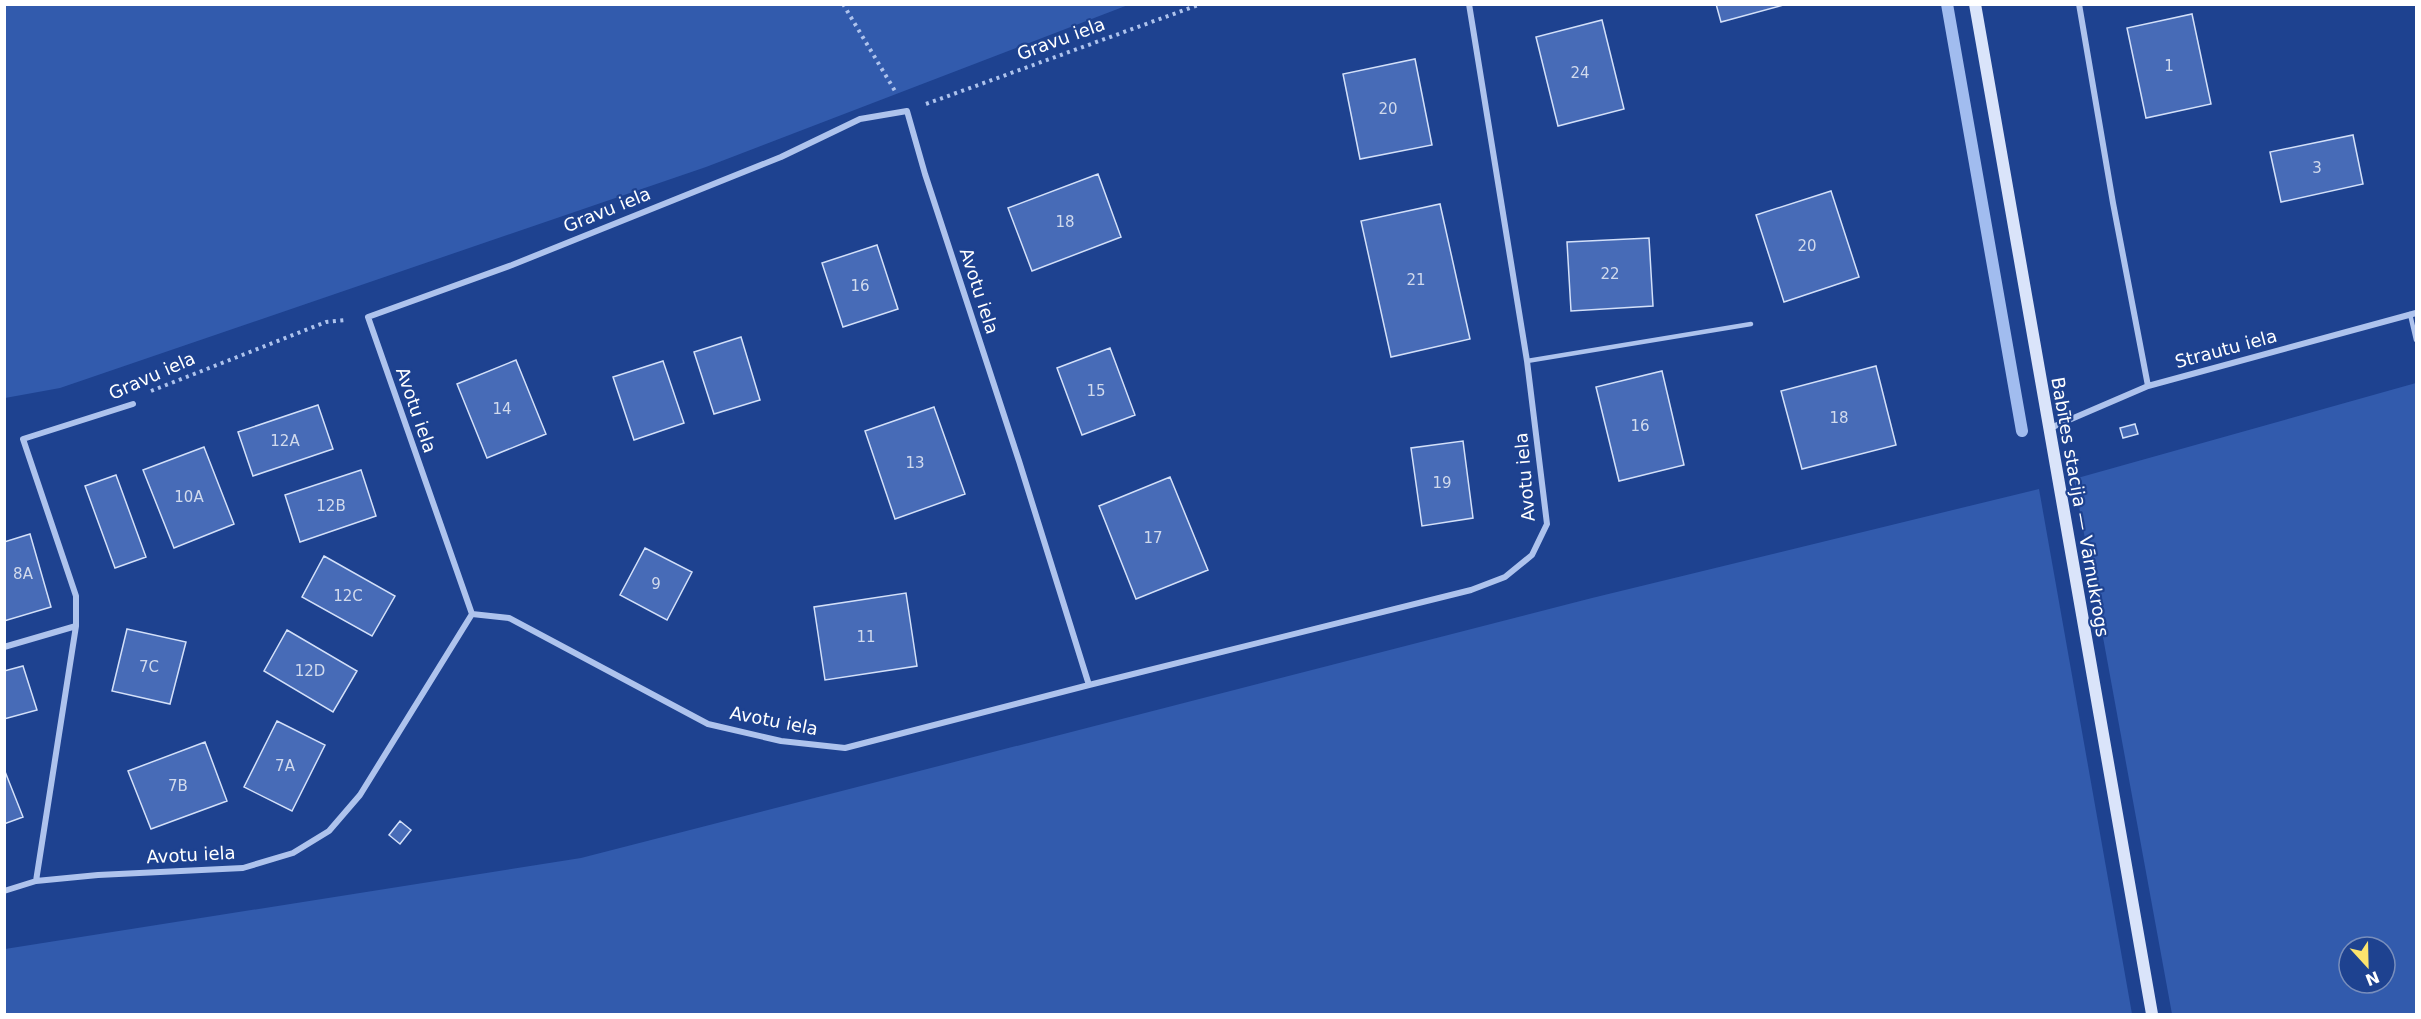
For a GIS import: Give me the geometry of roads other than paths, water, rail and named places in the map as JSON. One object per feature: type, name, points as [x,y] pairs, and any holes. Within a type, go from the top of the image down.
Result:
[{"type":"main road","name":"Babītes stacija — Vārnukrogs","points":[[1975,4],[2152,1014]]},
{"type":"street","name":"Avotu iela","points":[[471,614],[509,618],[708,724],[781,741],[844,748],[1471,590],[1505,577],[1532,555],[1547,524],[1527,361],[1469,4]]},
{"type":"street","points":[[2079,4],[2113,203],[2148,386]]},
{"type":"street","name":"Avotu iela","points":[[907,111],[925,174],[1023,472],[1089,685]]},
{"type":"street","name":"Gravu iela","points":[[368,317],[512,265],[782,157],[860,119],[907,111]]},
{"type":"street","name":"Strautu iela","points":[[2048,429],[2148,386],[2413,314]]},
{"type":"street","name":"Avotu iela","points":[[368,317],[471,614]]},
{"type":"street","name":"Gravu iela","points":[[76,626],[76,596],[23,438],[133,404]]},
{"type":"street","name":"Avotu iela","points":[[4,891],[36,881],[243,868],[293,853],[329,831],[360,795],[471,614]]},
{"type":"street","points":[[4,646],[76,626],[36,881]]},
{"type":"lane","points":[[2413,314],[2416,340]]},
{"type":"lane","points":[[1527,361],[1751,324]]},
{"type":"waterway","points":[[1947,4],[2022,431]]}]
